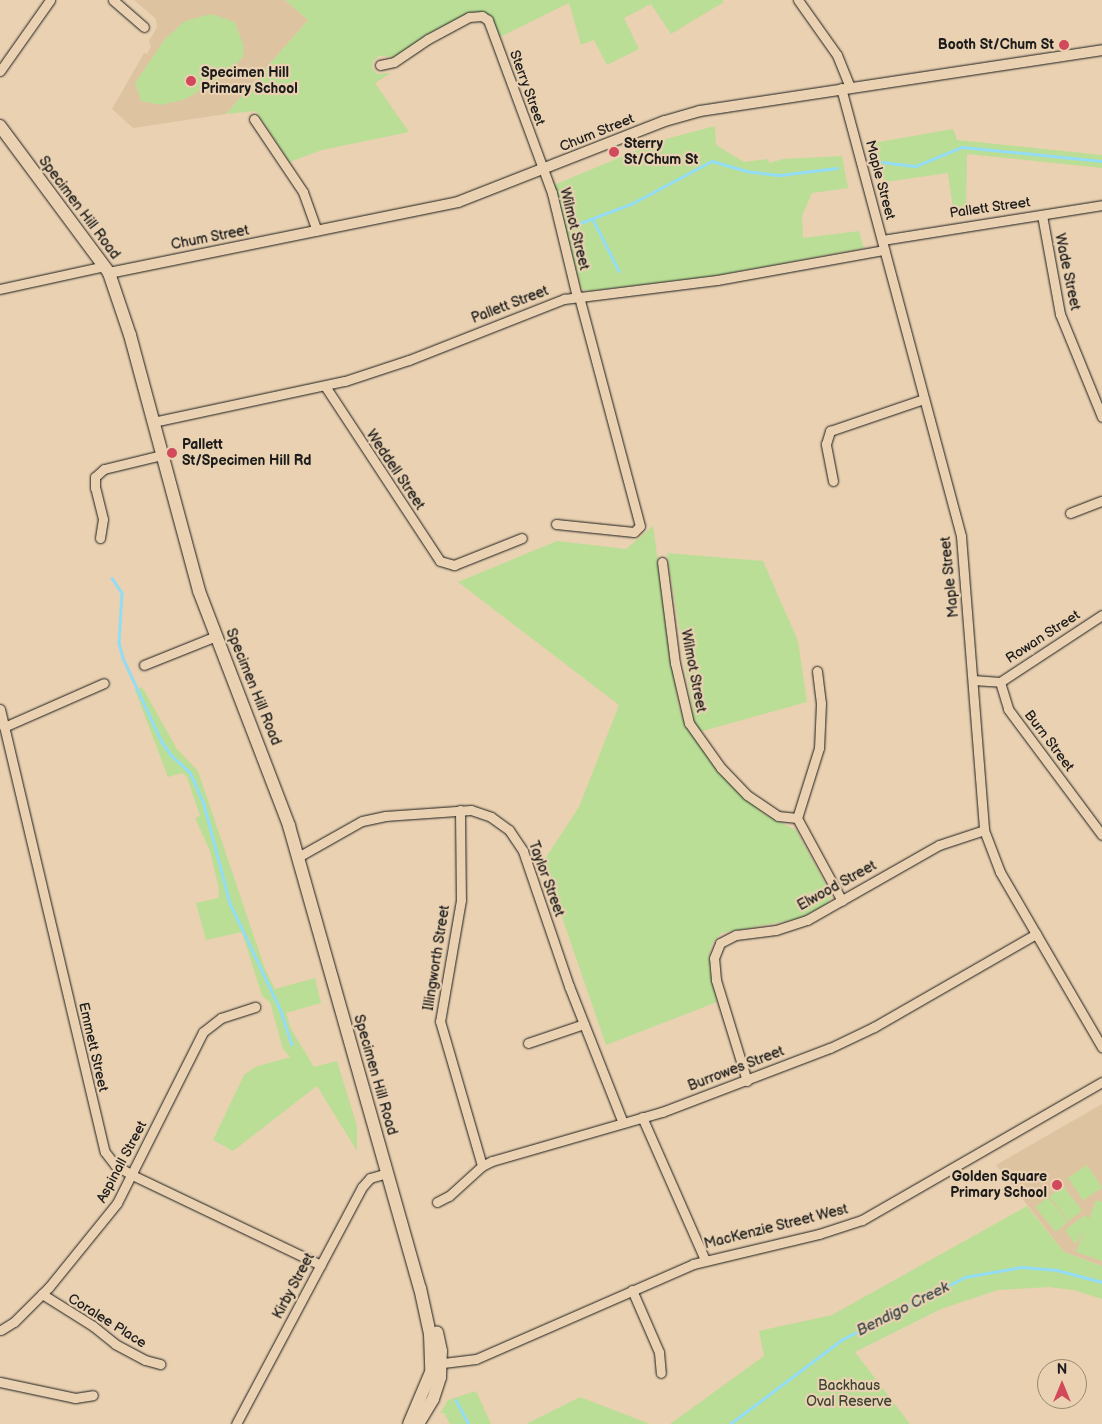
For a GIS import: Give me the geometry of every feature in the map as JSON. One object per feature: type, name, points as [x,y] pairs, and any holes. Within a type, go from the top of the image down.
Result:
[{"type":"main road","name":"Specimen Hill Road","points":[[0,126],[107,270],[153,422],[194,576],[278,794],[298,858],[420,1288],[437,1364]]},
{"type":"main road","points":[[409,1424],[437,1364]]},
{"type":"main road","points":[[418,1424],[436,1390],[437,1364]]},
{"type":"street","points":[[0,71],[50,0]]},
{"type":"street","points":[[113,0],[144,26]]},
{"type":"street","name":"Maple Street","points":[[798,0],[837,55],[884,250],[963,547],[984,830],[997,866],[1102,1047]]},
{"type":"street","name":"Sterry Street","points":[[380,65],[394,62],[428,39],[469,17],[485,17],[543,169]]},
{"type":"street","name":"Chum Street","points":[[107,270],[317,231],[458,202],[682,115],[845,88],[1102,50]]},
{"type":"street","points":[[254,119],[303,192],[317,231]]},
{"type":"street","name":"Wilmot Street","points":[[543,169],[639,529],[634,532],[556,524]]},
{"type":"street","name":"Pallett Street","points":[[882,240],[1102,205]]},
{"type":"street","name":"Wade Street","points":[[1042,215],[1060,314],[1102,417]]},
{"type":"street","name":"Pallett Street","points":[[153,422],[325,386],[409,360],[542,306],[578,297],[717,280],[884,250]]},
{"type":"street","points":[[0,289],[107,270]]},
{"type":"street","name":"Weddell Street","points":[[325,386],[434,553],[447,565],[522,538]]},
{"type":"street","points":[[833,481],[826,444],[830,431],[924,399]]},
{"type":"street","points":[[100,538],[103,518],[95,477],[104,469],[162,455]]},
{"type":"street","points":[[1070,513],[1102,501]]},
{"type":"street","name":"Wilmot Street","points":[[662,562],[675,663],[689,724],[721,768],[747,796],[778,816],[797,818]]},
{"type":"street","name":"Rowan Street","points":[[1000,682],[1102,615]]},
{"type":"street","points":[[144,665],[216,636]]},
{"type":"street","points":[[817,671],[822,703],[819,748],[797,818],[842,901]]},
{"type":"street","points":[[973,680],[1000,682]]},
{"type":"street","name":"Burn Street","points":[[1000,682],[1009,711],[1102,835]]},
{"type":"street","points":[[4,727],[104,683]]},
{"type":"street","name":"Emmett Street","points":[[0,709],[100,1137],[110,1158],[132,1175],[320,1265]]},
{"type":"street","name":"Taylor Street","points":[[298,858],[372,818],[460,810],[490,817],[509,830],[520,844],[584,1024],[623,1123]]},
{"type":"street","name":"Illingworth Street","points":[[460,810],[461,892],[440,1021],[476,1155],[482,1166]]},
{"type":"street","name":"Elwood Street","points":[[747,1081],[716,980],[716,950],[727,938],[792,925],[842,901],[939,845],[984,830]]},
{"type":"street","name":"Burrowes Street","points":[[437,1202],[457,1190],[482,1166],[642,1118],[747,1081],[874,1027],[1036,934]]},
{"type":"street","name":"Aspinall Street","points":[[1,1330],[42,1294],[111,1213],[204,1032],[221,1018],[254,1006]]},
{"type":"street","points":[[528,1043],[584,1024]]},
{"type":"street","name":"MacKenzie Street West","points":[[437,1364],[476,1359],[705,1260],[819,1234],[862,1220],[1102,1082]]},
{"type":"street","points":[[642,1118],[705,1260]]},
{"type":"street","name":"Kirby Street","points":[[236,1424],[366,1181],[387,1172]]},
{"type":"street","points":[[632,1290],[659,1352],[661,1373]]},
{"type":"street","name":"Coralee Place","points":[[42,1294],[93,1326],[109,1340],[145,1360],[160,1364]]},
{"type":"street","points":[[0,1382],[75,1398],[93,1395]]},
{"type":"shaded area","name":"Specimen Hill Primary School","points":[[134,0],[285,0],[308,20],[226,114],[133,128],[112,109],[144,53],[147,54],[151,46],[149,41],[157,27],[156,19]]},
{"type":"shaded area","name":"Golden Square Primary School","points":[[1102,1104],[1102,1266],[1064,1252],[996,1165]]},
{"type":"green space","points":[[285,0],[723,0],[724,2],[671,34],[651,4],[624,18],[639,49],[607,65],[594,40],[581,45],[569,3],[500,37],[489,15],[472,13],[394,57],[379,56],[373,61],[372,68],[377,74],[391,73],[375,83],[409,132],[322,150],[290,162],[256,111],[226,114],[308,20]]},
{"type":"green space","points":[[211,14],[235,22],[244,47],[243,57],[226,74],[186,99],[161,105],[141,101],[135,83],[165,39],[185,21]]},
{"type":"green space","points":[[715,126],[716,145],[744,162],[768,159],[769,163],[783,159],[842,156],[848,188],[812,193],[802,216],[803,238],[859,231],[864,248],[713,276],[588,291],[582,289],[554,185],[662,140]]},
{"type":"green space","points":[[953,129],[957,140],[1102,155],[1102,168],[967,154],[966,214],[954,216],[948,173],[885,182],[873,143]]},
{"type":"green space","points":[[653,526],[678,704],[685,725],[762,813],[796,830],[832,896],[826,905],[798,919],[721,933],[712,944],[709,956],[717,1002],[606,1045],[543,862],[579,807],[619,705],[458,582],[557,541],[626,549]]},
{"type":"green space","points":[[667,553],[763,561],[798,641],[807,702],[699,732],[694,719]]},
{"type":"green space","points":[[142,687],[177,749],[198,771],[265,969],[275,989],[315,978],[321,1003],[286,1013],[291,1029],[314,1067],[337,1061],[357,1126],[357,1151],[317,1086],[233,1151],[213,1140],[244,1075],[255,1067],[290,1057],[283,1049],[270,1002],[262,996],[242,932],[206,940],[196,903],[218,898],[219,889],[210,851],[195,818],[200,816],[187,777],[182,773],[168,777],[135,690]]},
{"type":"green space","points":[[1087,1165],[1102,1187],[1083,1200],[1068,1178]]},
{"type":"green space","points":[[1063,1186],[1082,1210],[1069,1221],[1050,1196]]},
{"type":"green space","points":[[1048,1197],[1068,1222],[1056,1232],[1036,1207]]},
{"type":"green space","points":[[1096,1200],[1102,1202],[1102,1261],[1076,1252],[1084,1231],[1075,1244],[1065,1230],[1085,1215],[1089,1219]]},
{"type":"green space","name":"Backhaus Oval Reserve","points":[[1027,1206],[1064,1252],[1102,1266],[1102,1299],[1073,1290],[1049,1287],[998,1290],[941,1309],[855,1352],[910,1424],[670,1424],[764,1356],[759,1331],[832,1315]]},
{"type":"green space","points":[[476,1391],[491,1424],[450,1424],[444,1413],[440,1413],[448,1400]]},
{"type":"green space","points":[[580,1397],[650,1424],[526,1424]]},
{"type":"waterway","points":[[882,162],[916,166],[962,147],[1102,161]]},
{"type":"waterway","points":[[575,225],[631,204],[712,161],[746,171],[780,175],[837,168]]},
{"type":"waterway","points":[[593,219],[619,271]]},
{"type":"waterway","points":[[112,578],[122,593],[119,643],[123,658],[162,742],[172,756],[190,772],[204,804],[230,903],[281,1011],[292,1044]]},
{"type":"waterway","name":"Bendigo Creek","points":[[730,1424],[843,1339],[965,1277],[1022,1267],[1057,1270],[1102,1282]]},
{"type":"waterway","points":[[456,1400],[469,1424]]},
{"type":"place","name":"Booth St/Chum St","points":[[1064,45]]},
{"type":"place","name":"Specimen Hill Primary School","points":[[191,81]]},
{"type":"place","name":"Sterry St/Chum St","points":[[614,152]]},
{"type":"place","name":"Pallett St/Specimen Hill Rd","points":[[172,453]]},
{"type":"place","name":"Golden Square Primary School","points":[[1057,1185]]}]
